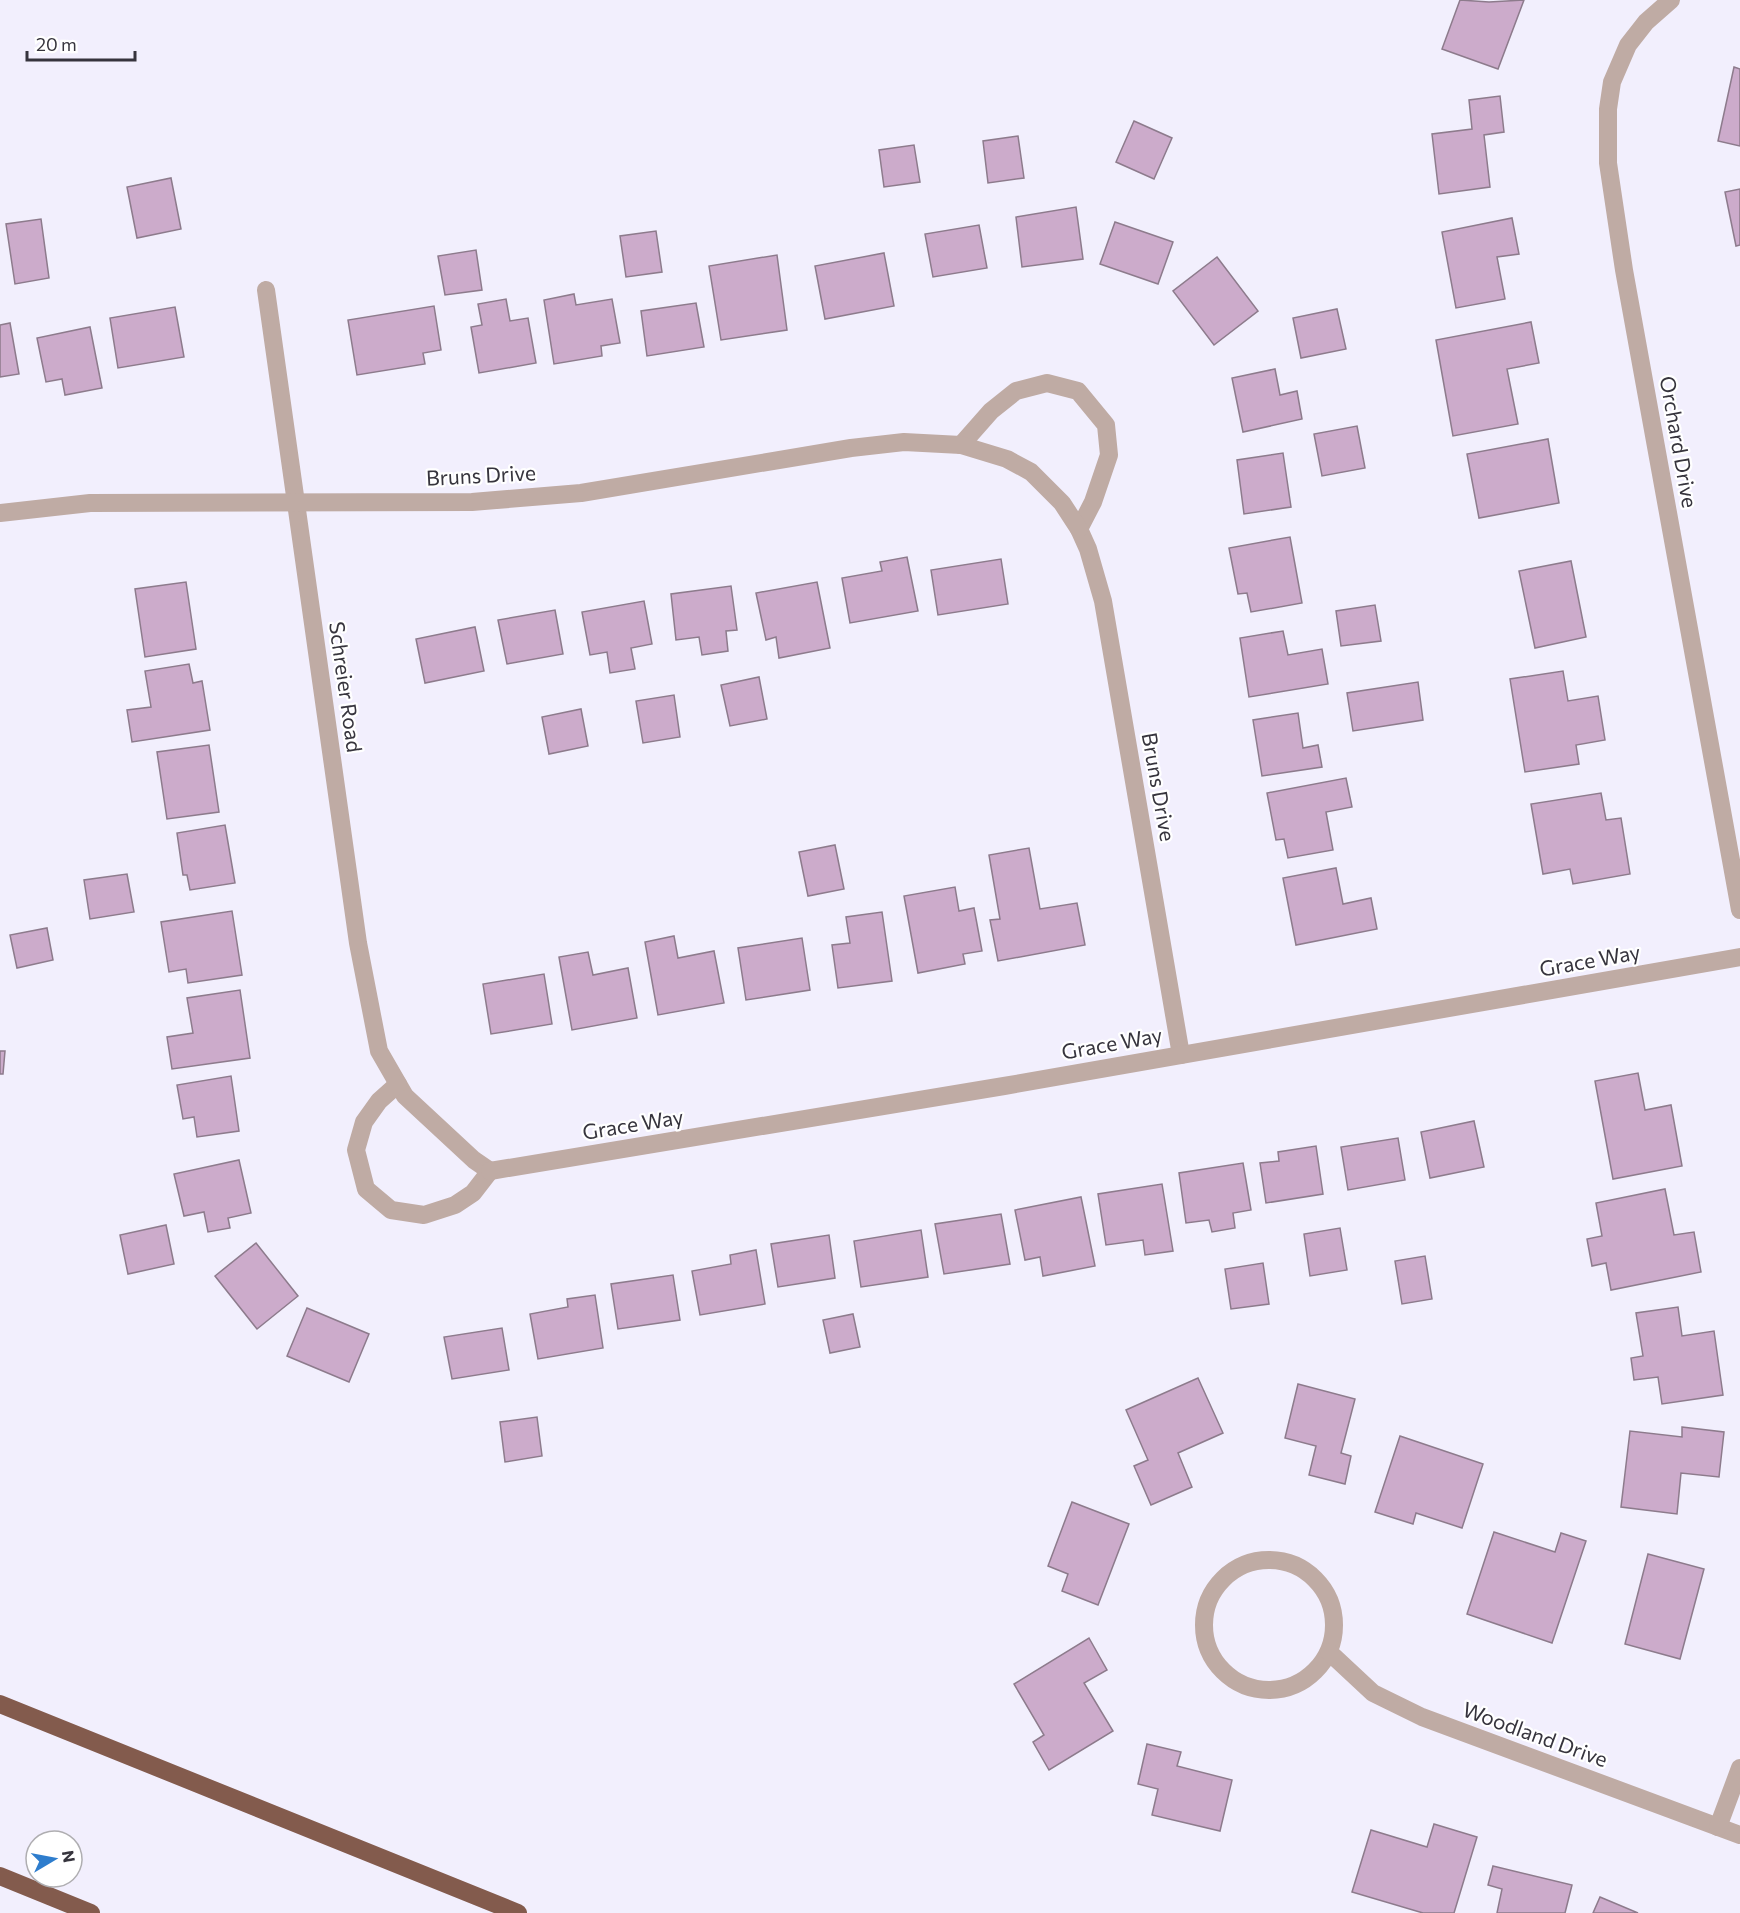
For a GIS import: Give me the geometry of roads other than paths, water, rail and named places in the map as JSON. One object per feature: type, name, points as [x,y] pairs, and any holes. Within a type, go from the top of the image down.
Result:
[{"type":"highway","points":[[0,1704],[518,1913]]},
{"type":"highway","points":[[0,1876],[92,1913]]},
{"type":"street","name":"Orchard Drive","points":[[1671,0],[1646,22],[1628,45],[1612,82],[1608,109],[1608,163],[1624,270],[1740,910]]},
{"type":"street","name":"Schreier Road","points":[[266,290],[358,943],[379,1051],[405,1096],[474,1160],[490,1171]]},
{"type":"street","points":[[961,445],[991,411],[1016,391],[1047,383],[1078,391],[1106,425],[1110,455],[1093,502],[1079,529]]},
{"type":"street","name":"Bruns Drive","points":[[0,513],[90,503],[472,502],[581,493],[851,448],[904,442],[961,445],[1007,459],[1030,472],[1062,502],[1079,529],[1088,549],[1103,601],[1181,1055]]},
{"type":"street","name":"Grace Way","points":[[490,1171],[1181,1055],[1740,957]]},
{"type":"street","points":[[398,1084],[379,1101],[364,1122],[356,1150],[366,1189],[391,1210],[424,1215],[455,1205],[473,1192],[490,1171]]},
{"type":"street","points":[[1273,1559],[1303,1569],[1326,1593],[1332,1607],[1334,1630],[1329,1652],[1301,1683],[1276,1691],[1260,1691],[1238,1684],[1214,1662],[1202,1630],[1205,1605],[1218,1583],[1245,1563],[1273,1559]]},
{"type":"street","name":"Woodland Drive","points":[[1329,1652],[1373,1693],[1422,1717],[1740,1835]]},
{"type":"street","points":[[1718,1827],[1740,1768]]}]
